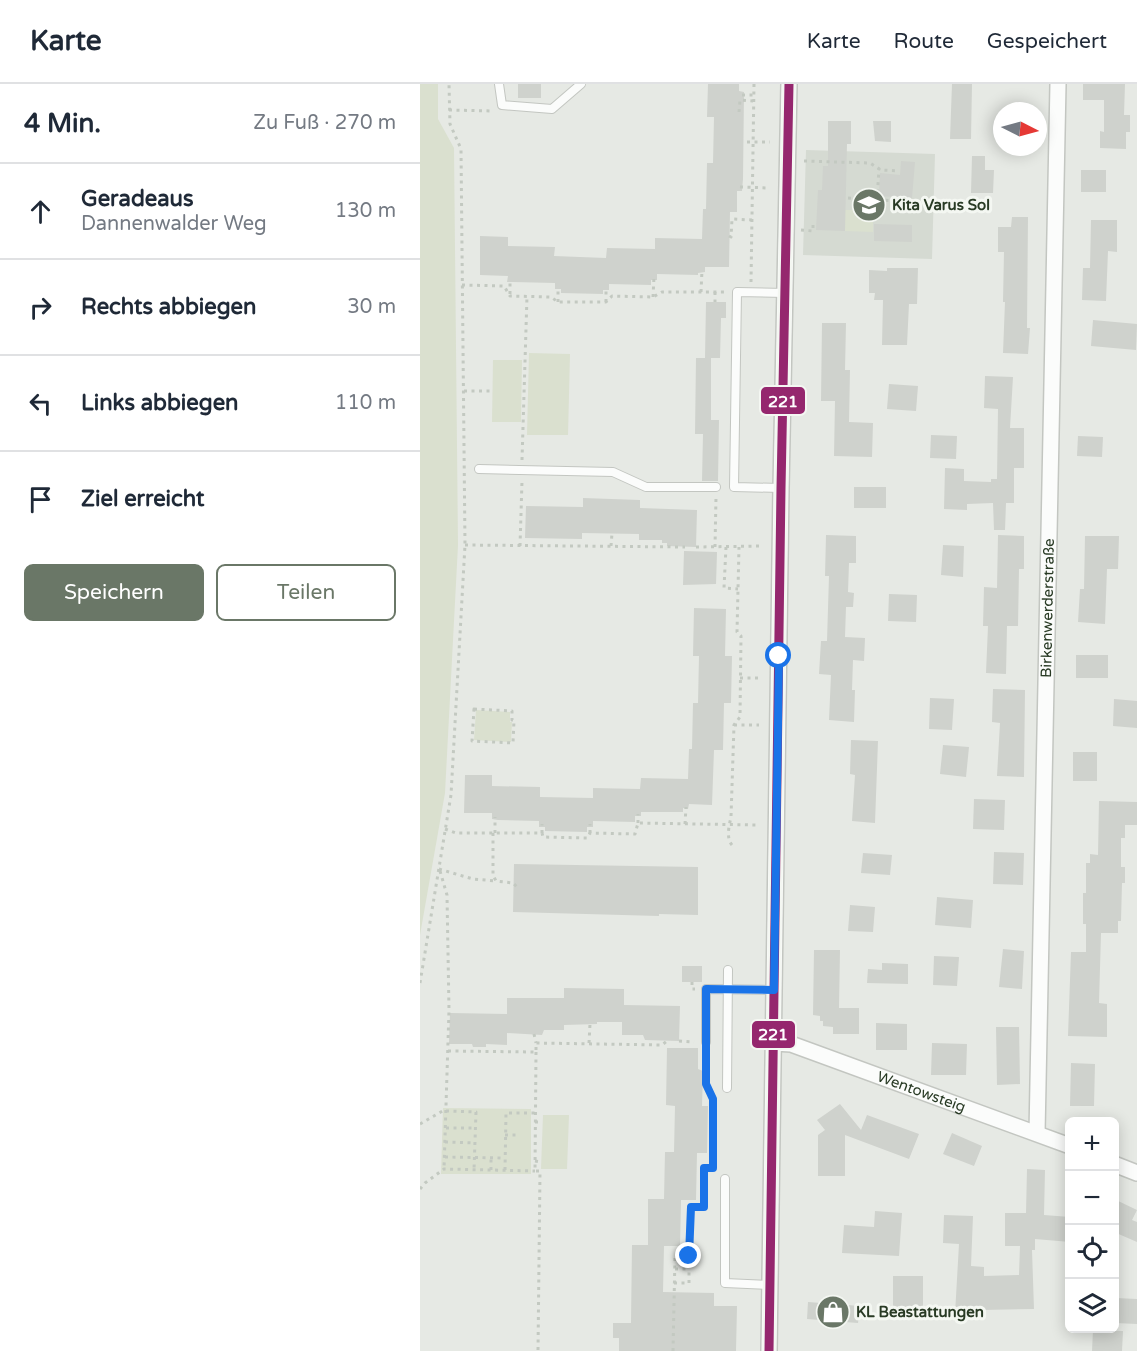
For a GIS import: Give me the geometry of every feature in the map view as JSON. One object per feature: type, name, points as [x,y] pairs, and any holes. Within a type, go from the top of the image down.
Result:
[{"type":"street","points":[[768,1351],[789,84]]},
{"type":"street","name":"Birkenwerderstraße","points":[[1037,1133],[1058,84]]},
{"type":"street","name":"Wentowsteig","points":[[774,1043],[787,1043],[1065,1144]]},
{"type":"street","points":[[1119,1166],[1137,1173]]},
{"type":"lane","points":[[499,84],[502,105],[552,109],[581,84]]},
{"type":"lane","points":[[781,488],[734,487],[737,292],[784,293]]},
{"type":"lane","points":[[478,469],[613,472],[646,487],[716,487]]},
{"type":"lane","points":[[727,1088],[728,970]]},
{"type":"lane","points":[[706,1042],[706,989],[774,990]]},
{"type":"lane","points":[[725,1179],[725,1283],[770,1285]]},
{"type":"path","points":[[420,983],[451,795],[465,545],[461,148],[450,124],[449,84]]},
{"type":"path","points":[[751,293],[753,84]]},
{"type":"path","points":[[742,94],[753,95]]},
{"type":"path","points":[[739,112],[740,100],[753,100]]},
{"type":"path","points":[[448,110],[508,112],[508,107]]},
{"type":"path","points":[[747,142],[770,142]]},
{"type":"path","points":[[802,160],[870,163],[881,170],[899,171]]},
{"type":"path","points":[[877,200],[879,168]]},
{"type":"path","points":[[740,187],[769,188]]},
{"type":"path","points":[[848,198],[897,201]]},
{"type":"path","points":[[730,234],[732,219],[752,220]]},
{"type":"path","points":[[801,230],[813,231],[813,222]]},
{"type":"path","points":[[701,292],[702,270]]},
{"type":"path","points":[[653,297],[654,277]]},
{"type":"path","points":[[510,279],[510,296]]},
{"type":"path","points":[[462,285],[504,286],[510,296]]},
{"type":"path","points":[[558,286],[558,302]]},
{"type":"path","points":[[606,287],[606,302]]},
{"type":"path","points":[[510,296],[551,297],[558,302],[606,302],[612,296],[653,297],[662,292],[737,292]]},
{"type":"path","points":[[715,292],[715,302]]},
{"type":"path","points":[[520,546],[527,296]]},
{"type":"path","points":[[464,391],[493,391]]},
{"type":"path","points":[[715,516],[715,547]]},
{"type":"path","points":[[611,546],[612,534]]},
{"type":"path","points":[[465,545],[669,545],[685,547]]},
{"type":"path","points":[[696,547],[762,546]]},
{"type":"path","points":[[726,547],[722,580],[724,588],[738,589]]},
{"type":"path","points":[[732,845],[729,841],[729,825],[732,817],[734,725],[740,717],[741,636],[737,632],[739,547]]},
{"type":"path","points":[[740,678],[759,678]]},
{"type":"path","points":[[474,709],[512,711],[513,743],[472,741],[474,709]]},
{"type":"path","points":[[734,725],[759,724]]},
{"type":"path","points":[[686,807],[686,824]]},
{"type":"path","points":[[590,833],[635,834],[638,814]]},
{"type":"path","points":[[495,817],[493,874],[496,882]]},
{"type":"path","points":[[542,824],[543,837],[587,838],[590,825]]},
{"type":"path","points":[[638,824],[757,825]]},
{"type":"path","points":[[445,829],[456,833],[542,833]]},
{"type":"path","points":[[439,869],[473,879],[513,883],[517,887]]},
{"type":"path","points":[[439,869],[447,895],[448,1052],[444,1169]]},
{"type":"path","points":[[590,1024],[590,1044]]},
{"type":"path","points":[[534,1034],[536,1043],[536,1171]]},
{"type":"path","points":[[648,1040],[648,1045]]},
{"type":"path","points":[[536,1043],[662,1045],[667,1041]]},
{"type":"path","points":[[674,1283],[689,1283],[691,1207],[704,1207],[704,1168],[713,1168],[713,1099],[704,1078],[706,1042],[679,1041]]},
{"type":"path","points":[[448,1052],[476,1050],[536,1053]]},
{"type":"path","points":[[420,1124],[446,1110],[476,1112],[474,1170]]},
{"type":"path","points":[[505,1170],[506,1113],[535,1113]]},
{"type":"path","points":[[535,1122],[542,1122]]},
{"type":"path","points":[[446,1128],[476,1128]]},
{"type":"path","points":[[505,1135],[517,1135]]},
{"type":"path","points":[[445,1142],[475,1143]]},
{"type":"path","points":[[445,1157],[505,1158]]},
{"type":"path","points":[[490,1170],[491,1157]]},
{"type":"path","points":[[535,1161],[541,1162]]},
{"type":"path","points":[[420,1189],[444,1169],[540,1171],[538,1351]]},
{"type":"path","points":[[673,1351],[675,1256],[689,1256]]},
{"type":"path","points":[[675,1269],[689,1269]]},
{"type":"shaded area","name":"Kita Varus Sol","points":[[806,150],[935,154],[932,259],[803,255]]},
{"type":"green space","points":[[420,84],[438,84],[438,119],[454,148],[458,545],[445,793],[420,935]]},
{"type":"green space","points":[[845,210],[873,210],[873,232],[845,231]]},
{"type":"green space","points":[[529,353],[570,354],[568,435],[527,435]]},
{"type":"green space","points":[[493,360],[522,360],[521,422],[492,422]]},
{"type":"green space","points":[[476,710],[510,712],[511,742],[474,740]]},
{"type":"green space","points":[[443,1108],[531,1109],[531,1174],[441,1174]]},
{"type":"green space","points":[[543,1115],[569,1115],[567,1169],[541,1169]]},
{"type":"building","points":[[518,84],[541,84],[541,98],[518,98]]},
{"type":"building","points":[[708,84],[739,84],[739,91],[744,92],[742,191],[737,191],[737,212],[730,212],[729,267],[705,267],[705,272],[698,273],[698,275],[657,274],[657,280],[651,280],[651,285],[609,284],[609,290],[603,290],[603,294],[561,293],[561,289],[555,289],[555,283],[507,282],[508,276],[480,275],[480,236],[508,237],[508,246],[555,247],[554,256],[606,258],[607,248],[655,249],[655,238],[702,239],[703,209],[706,209],[707,163],[713,163],[714,117],[707,117]]},
{"type":"building","points":[[952,84],[972,84],[971,139],[950,139]]},
{"type":"building","points":[[1083,84],[1125,84],[1124,115],[1130,115],[1130,132],[1126,132],[1126,149],[1100,148],[1100,131],[1104,132],[1104,100],[1083,100]]},
{"type":"building","points":[[828,121],[851,121],[851,144],[847,144],[845,231],[816,230],[818,190],[822,190],[823,166],[828,166]]},
{"type":"building","points":[[873,121],[891,121],[891,142],[875,141]]},
{"type":"building","points":[[972,156],[985,156],[985,170],[994,170],[993,193],[971,193]]},
{"type":"building","points":[[901,161],[915,162],[912,198],[879,196],[880,173],[900,175]]},
{"type":"building","points":[[1081,170],[1106,170],[1106,192],[1081,192]]},
{"type":"building","points":[[1012,217],[1028,217],[1027,328],[1030,328],[1028,354],[1003,353],[1004,252],[998,252],[998,227],[1011,227]]},
{"type":"building","points":[[1091,220],[1117,220],[1117,252],[1108,251],[1106,301],[1082,300],[1083,268],[1090,268]]},
{"type":"building","points":[[874,224],[912,225],[912,242],[874,241]]},
{"type":"building","points":[[887,268],[918,268],[917,304],[909,304],[907,345],[882,345],[883,300],[874,300],[875,293],[869,293],[869,270],[887,271]]},
{"type":"building","points":[[706,302],[726,302],[726,318],[721,318],[720,358],[711,358],[711,420],[719,420],[718,481],[702,481],[703,434],[695,434],[696,358],[705,358]]},
{"type":"building","points":[[1093,320],[1137,324],[1136,350],[1091,346]]},
{"type":"building","points":[[822,323],[846,323],[845,370],[850,370],[849,422],[873,423],[872,457],[834,456],[835,401],[821,401]]},
{"type":"building","points":[[985,376],[1013,377],[1010,428],[1024,428],[1024,468],[1014,468],[1014,503],[1006,503],[1005,530],[994,530],[993,503],[967,504],[967,510],[944,509],[945,468],[964,469],[964,481],[991,482],[991,479],[997,479],[998,409],[984,408]]},
{"type":"building","points":[[889,384],[918,386],[916,411],[887,409]]},
{"type":"building","points":[[931,435],[957,436],[956,459],[930,458]]},
{"type":"building","points":[[1078,436],[1103,437],[1102,457],[1077,456]]},
{"type":"building","points":[[854,487],[886,487],[886,508],[854,508]]},
{"type":"building","points":[[583,498],[640,500],[640,508],[697,510],[696,547],[667,546],[667,543],[662,543],[662,540],[639,540],[639,534],[582,533],[582,539],[525,538],[526,506],[583,507]]},
{"type":"building","points":[[826,535],[856,536],[856,563],[849,563],[848,592],[854,593],[853,607],[846,607],[845,637],[865,638],[864,661],[853,660],[854,722],[829,720],[831,675],[819,674],[821,641],[827,641],[829,576],[825,576]]},
{"type":"building","points":[[998,535],[1024,536],[1024,569],[1019,569],[1018,626],[1007,626],[1006,674],[986,673],[988,626],[983,626],[984,587],[997,588]]},
{"type":"building","points":[[1085,536],[1119,536],[1118,569],[1107,569],[1105,624],[1078,622],[1080,589],[1084,589]]},
{"type":"building","points":[[943,545],[964,546],[963,577],[941,575]]},
{"type":"building","points":[[684,551],[717,552],[716,584],[683,585]]},
{"type":"building","points":[[889,594],[917,595],[916,622],[888,621]]},
{"type":"building","points":[[694,608],[726,609],[725,656],[732,656],[731,703],[724,703],[723,750],[714,750],[712,805],[689,804],[688,809],[683,808],[683,812],[641,812],[641,816],[635,816],[635,822],[593,821],[593,827],[587,827],[587,832],[545,831],[545,827],[539,827],[539,821],[498,820],[492,819],[492,813],[464,813],[465,775],[492,775],[492,786],[540,787],[540,797],[593,798],[593,788],[640,789],[641,778],[688,779],[689,749],[692,749],[693,703],[698,703],[699,656],[693,656]]},
{"type":"building","points":[[1076,655],[1108,655],[1108,678],[1076,678]]},
{"type":"building","points":[[993,689],[1025,690],[1024,777],[997,776],[1000,723],[992,722]]},
{"type":"building","points":[[930,698],[954,699],[952,730],[929,729]]},
{"type":"building","points":[[1114,699],[1137,701],[1137,728],[1113,726]]},
{"type":"building","points":[[851,740],[878,741],[875,823],[852,821],[855,775],[850,774]]},
{"type":"building","points":[[943,745],[969,747],[966,777],[940,774]]},
{"type":"building","points":[[1073,752],[1097,752],[1097,781],[1073,781]]},
{"type":"building","points":[[974,799],[1005,800],[1004,830],[973,829]]},
{"type":"building","points":[[1099,801],[1137,802],[1137,825],[1125,825],[1125,838],[1121,838],[1121,867],[1125,867],[1125,883],[1122,883],[1121,921],[1118,921],[1118,933],[1101,933],[1099,1003],[1107,1004],[1107,1037],[1068,1036],[1071,952],[1086,952],[1083,893],[1086,893],[1086,863],[1090,863],[1090,854],[1098,855]]},
{"type":"building","points":[[994,852],[1024,853],[1023,885],[993,884]]},
{"type":"building","points":[[863,853],[892,855],[890,875],[861,873]]},
{"type":"building","points":[[514,864],[698,867],[698,915],[513,912]]},
{"type":"building","points":[[937,897],[973,900],[971,928],[935,925]]},
{"type":"building","points":[[850,905],[875,907],[873,932],[848,931]]},
{"type":"building","points":[[1003,949],[1024,951],[1022,989],[999,987]]},
{"type":"building","points":[[814,950],[840,950],[839,1008],[859,1008],[859,1034],[833,1034],[833,1027],[823,1026],[820,1016],[813,1015]]},
{"type":"building","points":[[934,956],[959,957],[957,986],[933,985]]},
{"type":"building","points":[[882,963],[908,964],[908,984],[867,983],[868,969],[882,970]]},
{"type":"building","points":[[682,966],[702,966],[702,982],[682,982]]},
{"type":"building","points":[[564,988],[624,989],[624,1005],[680,1006],[679,1041],[645,1040],[643,1035],[622,1035],[622,1022],[597,1022],[597,1024],[564,1025],[564,1030],[544,1030],[542,1035],[507,1033],[507,1045],[486,1044],[486,1047],[473,1047],[472,1044],[449,1044],[450,1013],[507,1014],[507,998],[564,998]]},
{"type":"building","points":[[876,1023],[907,1024],[907,1050],[876,1050]]},
{"type":"building","points":[[996,1027],[1019,1027],[1020,1084],[997,1085]]},
{"type":"building","points":[[932,1043],[967,1044],[966,1075],[931,1075]]},
{"type":"building","points":[[667,1048],[698,1048],[698,1069],[703,1071],[702,1106],[708,1106],[707,1153],[697,1153],[696,1200],[681,1200],[680,1246],[664,1246],[663,1292],[714,1293],[714,1306],[737,1306],[736,1351],[619,1351],[619,1338],[613,1338],[613,1323],[631,1323],[632,1245],[648,1245],[648,1199],[664,1199],[665,1152],[674,1152],[675,1106],[666,1105]]},
{"type":"building","points":[[1071,1063],[1095,1064],[1094,1106],[1070,1106]]},
{"type":"building","points":[[840,1104],[861,1130],[867,1115],[919,1134],[909,1159],[845,1135],[845,1176],[818,1176],[818,1135],[825,1130],[817,1120]]},
{"type":"building","points":[[952,1133],[982,1146],[974,1166],[943,1154]]},
{"type":"building","points":[[1027,1169],[1045,1170],[1044,1215],[1065,1217],[1065,1242],[1035,1239],[1035,1250],[1032,1250],[1034,1309],[982,1310],[981,1316],[955,1314],[959,1244],[943,1243],[944,1215],[973,1216],[971,1266],[984,1267],[984,1276],[1019,1275],[1020,1246],[1005,1246],[1005,1213],[1026,1213]]},
{"type":"building","points":[[1119,1201],[1137,1210],[1132,1220],[1137,1222],[1137,1242],[1119,1234]]},
{"type":"building","points":[[875,1211],[902,1213],[899,1256],[842,1253],[844,1225],[874,1227]]},
{"type":"building","points":[[893,1276],[923,1276],[923,1316],[893,1316]]},
{"type":"building","points":[[1119,1298],[1137,1299],[1137,1324],[1119,1323]]},
{"type":"building","name":"KL Beastattungen","points":[[808,1302],[860,1306],[858,1323],[807,1319]]},
{"type":"building","points":[[1123,1331],[1122,1351],[1092,1351],[1093,1333]]},
{"type":"transit line","name":"221","points":[[769,1351],[789,84]]},
{"type":"place","name":"Kita Varus Sol","points":[[869,205]]},
{"type":"place","name":"KL Beastattungen","points":[[833,1312]]},
{"type":"route","points":[[689,1256],[691,1207],[704,1207],[704,1168],[713,1168],[713,1099],[706,1084],[706,989],[774,990],[779,656]]}]
